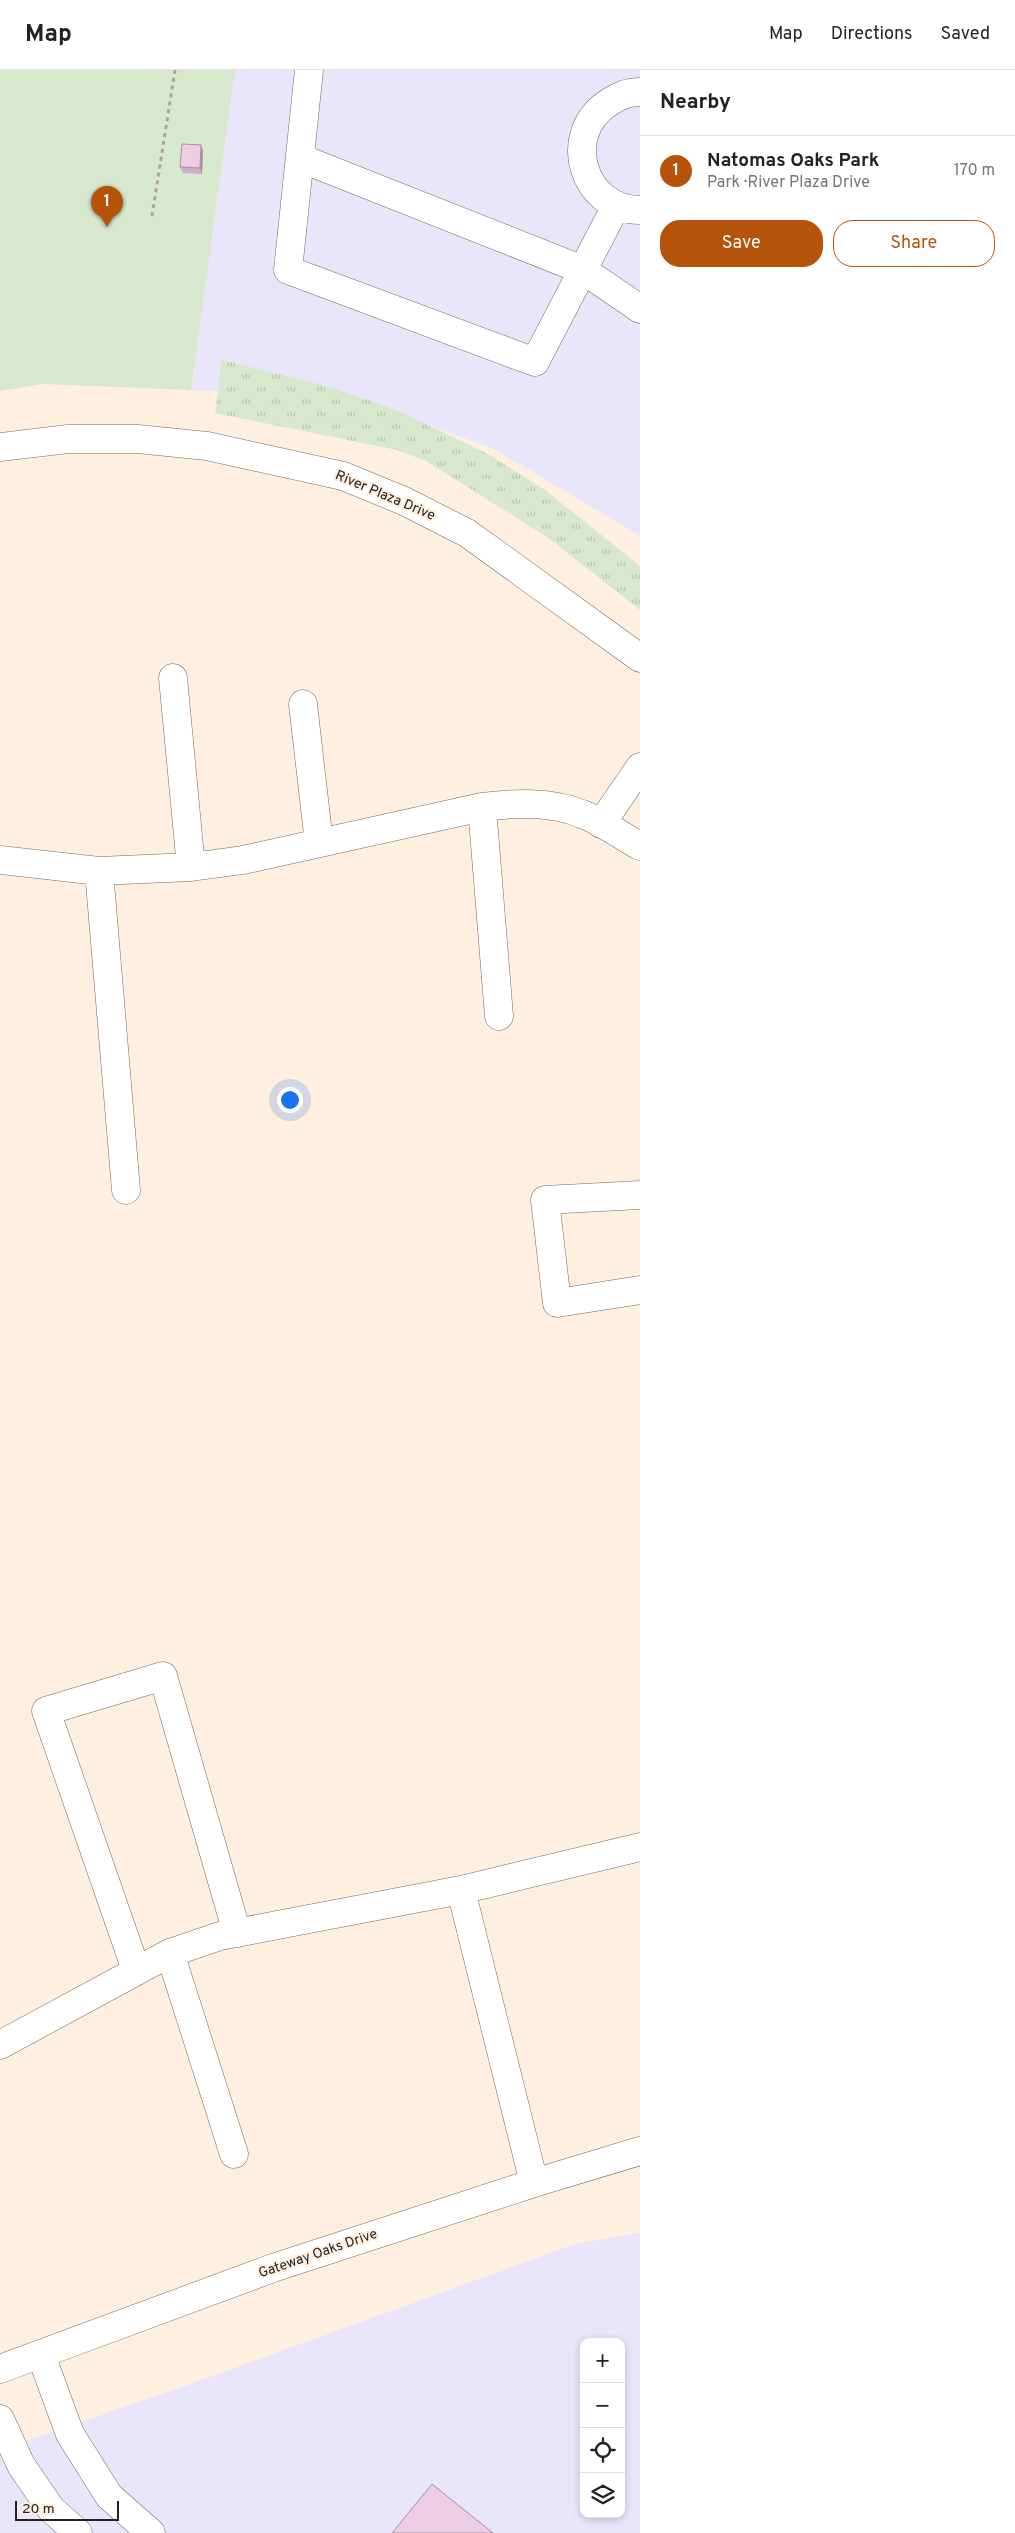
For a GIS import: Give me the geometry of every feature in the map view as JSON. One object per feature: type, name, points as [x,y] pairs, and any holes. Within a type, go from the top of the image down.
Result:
[{"type":"street","points":[[309,70],[288,270],[535,362],[582,270],[628,208],[599,194],[584,172],[581,159],[582,138],[586,127],[598,110],[619,96],[640,92]]},
{"type":"street","points":[[300,158],[582,270],[640,308]]},
{"type":"street","name":"River Plaza Drive","points":[[0,447],[68,439],[138,439],[207,446],[343,476],[404,501],[467,533],[640,658]]},
{"type":"street","points":[[173,678],[191,867]]},
{"type":"street","points":[[303,704],[320,843]]},
{"type":"street","points":[[600,824],[640,767]]},
{"type":"street","points":[[0,860],[99,871],[191,867],[243,860],[482,807],[511,804],[555,806],[583,814],[640,846]]},
{"type":"street","points":[[482,807],[499,1016]]},
{"type":"street","points":[[99,871],[126,1190]]},
{"type":"street","points":[[640,1195],[545,1200],[557,1302],[640,1290]]},
{"type":"street","points":[[136,1970],[46,1711],[163,1676],[238,1933]]},
{"type":"street","points":[[0,2045],[76,2006],[136,1970],[170,1953],[220,1936],[461,1890],[640,1847]]},
{"type":"street","points":[[461,1890],[534,2183]]},
{"type":"street","points":[[170,1953],[234,2154]]},
{"type":"street","name":"Gateway Oaks Drive","points":[[0,2369],[274,2268],[534,2183],[640,2151]]},
{"type":"street","points":[[41,2355],[75,2442],[109,2496],[151,2533]]},
{"type":"street","points":[[0,2419],[26,2472],[51,2509],[78,2533]]},
{"type":"path","points":[[152,216],[176,70]]},
{"type":"shaded area","points":[[235,70],[640,70],[640,536],[494,449],[350,397],[191,390]]},
{"type":"shaded area","points":[[640,2233],[640,2533],[0,2533],[0,2450],[196,2382],[575,2244]]},
{"type":"green space","points":[[0,70],[235,70],[191,390],[43,384],[0,391]]},
{"type":"green space","points":[[222,360],[334,388],[396,410],[490,455],[545,490],[640,566],[640,610],[547,537],[426,461],[397,450],[215,413]]},
{"type":"building","points":[[182,144],[201,145],[200,168],[180,167]]},
{"type":"building","points":[[432,2484],[493,2533],[392,2533]]},
{"type":"place","name":"Natomas Oaks Park","points":[[107,227]]}]
